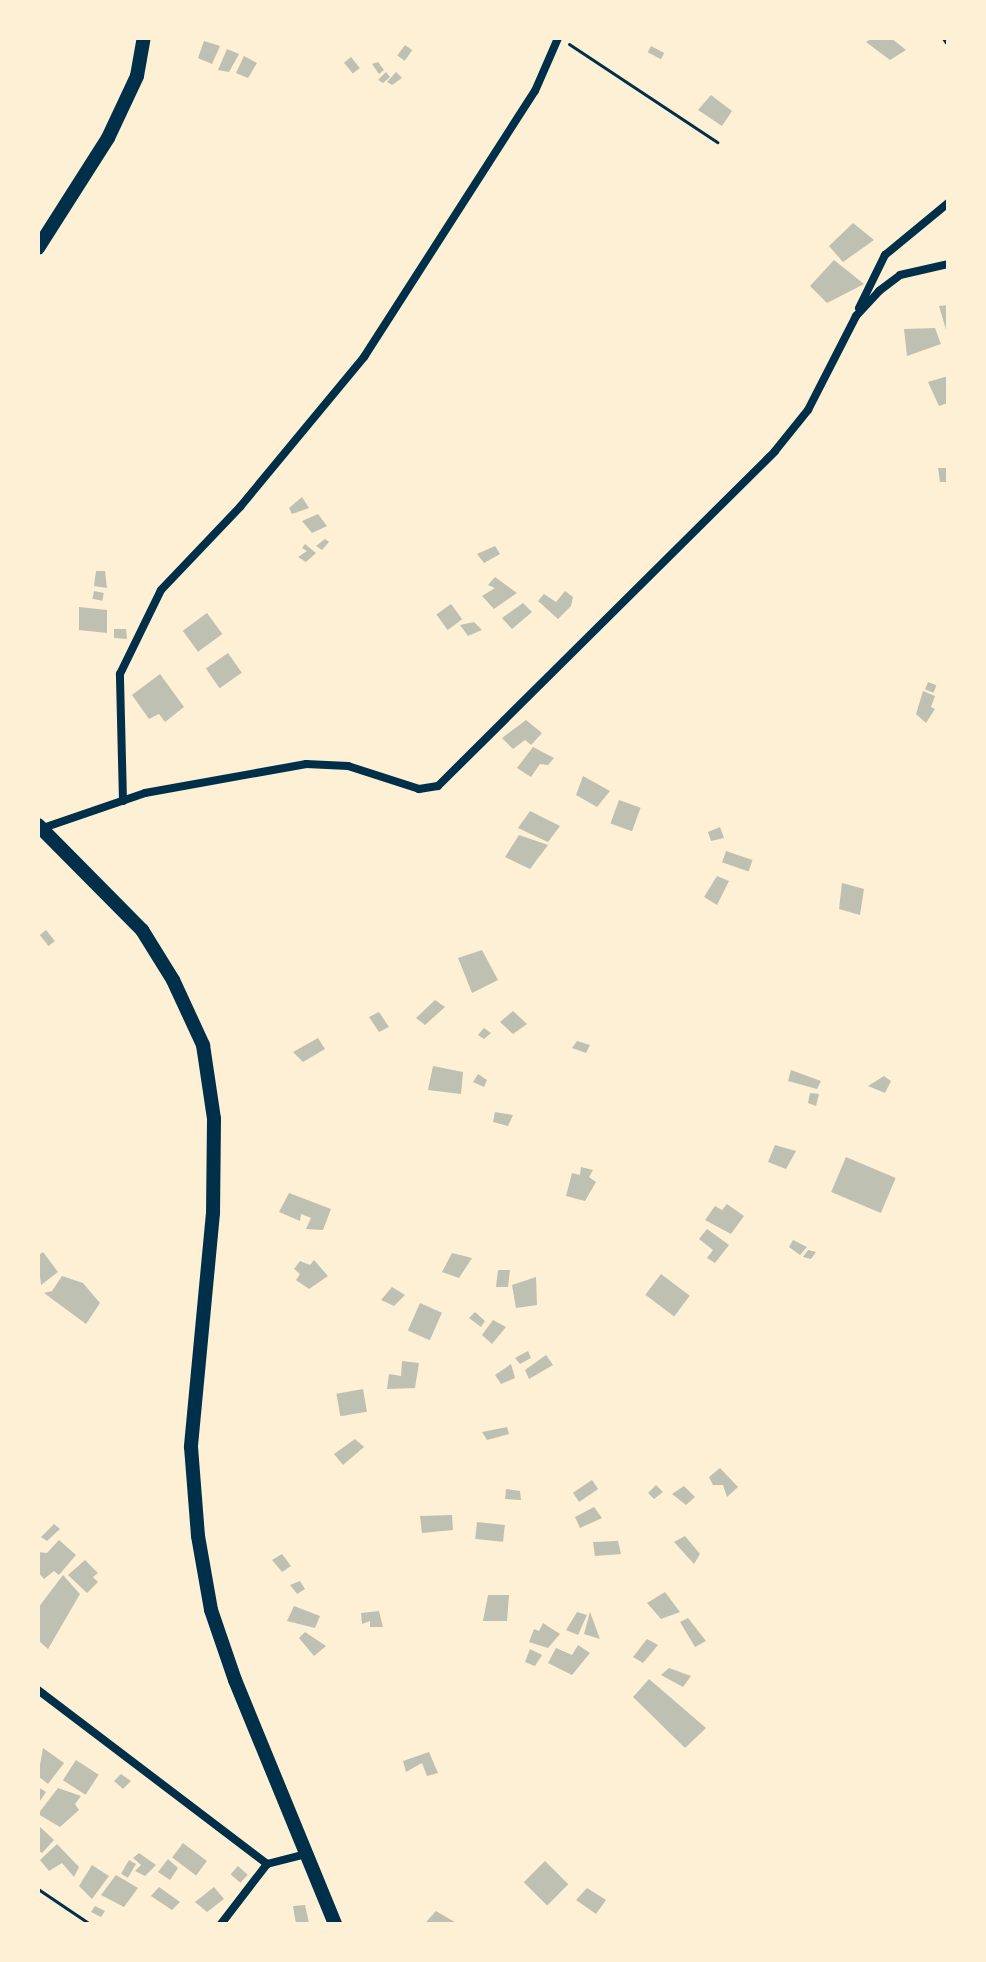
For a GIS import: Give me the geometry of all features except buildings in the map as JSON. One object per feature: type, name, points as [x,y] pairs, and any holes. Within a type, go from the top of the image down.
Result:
[{"type":"highway","points":[[38,248],[108,138],[137,76],[144,38]]},
{"type":"highway","points":[[40,826],[142,930],[173,980],[203,1045],[214,1119],[213,1198],[191,1447],[198,1536],[211,1610],[225,1652],[335,1924]]},
{"type":"street","points":[[123,801],[120,674],[161,590],[240,507],[364,357],[535,91],[558,38]]},
{"type":"street","points":[[40,826],[123,801],[306,764],[348,766],[419,789],[438,786],[775,451],[808,410],[885,255],[948,203]]},
{"type":"street","points":[[856,316],[900,275],[948,264]]},
{"type":"street","points":[[38,1690],[267,1864]]},
{"type":"street","points":[[221,1924],[267,1864],[306,1854]]},
{"type":"path","points":[[558,38],[717,142]]},
{"type":"path","points":[[38,1889],[90,1924]]}]
